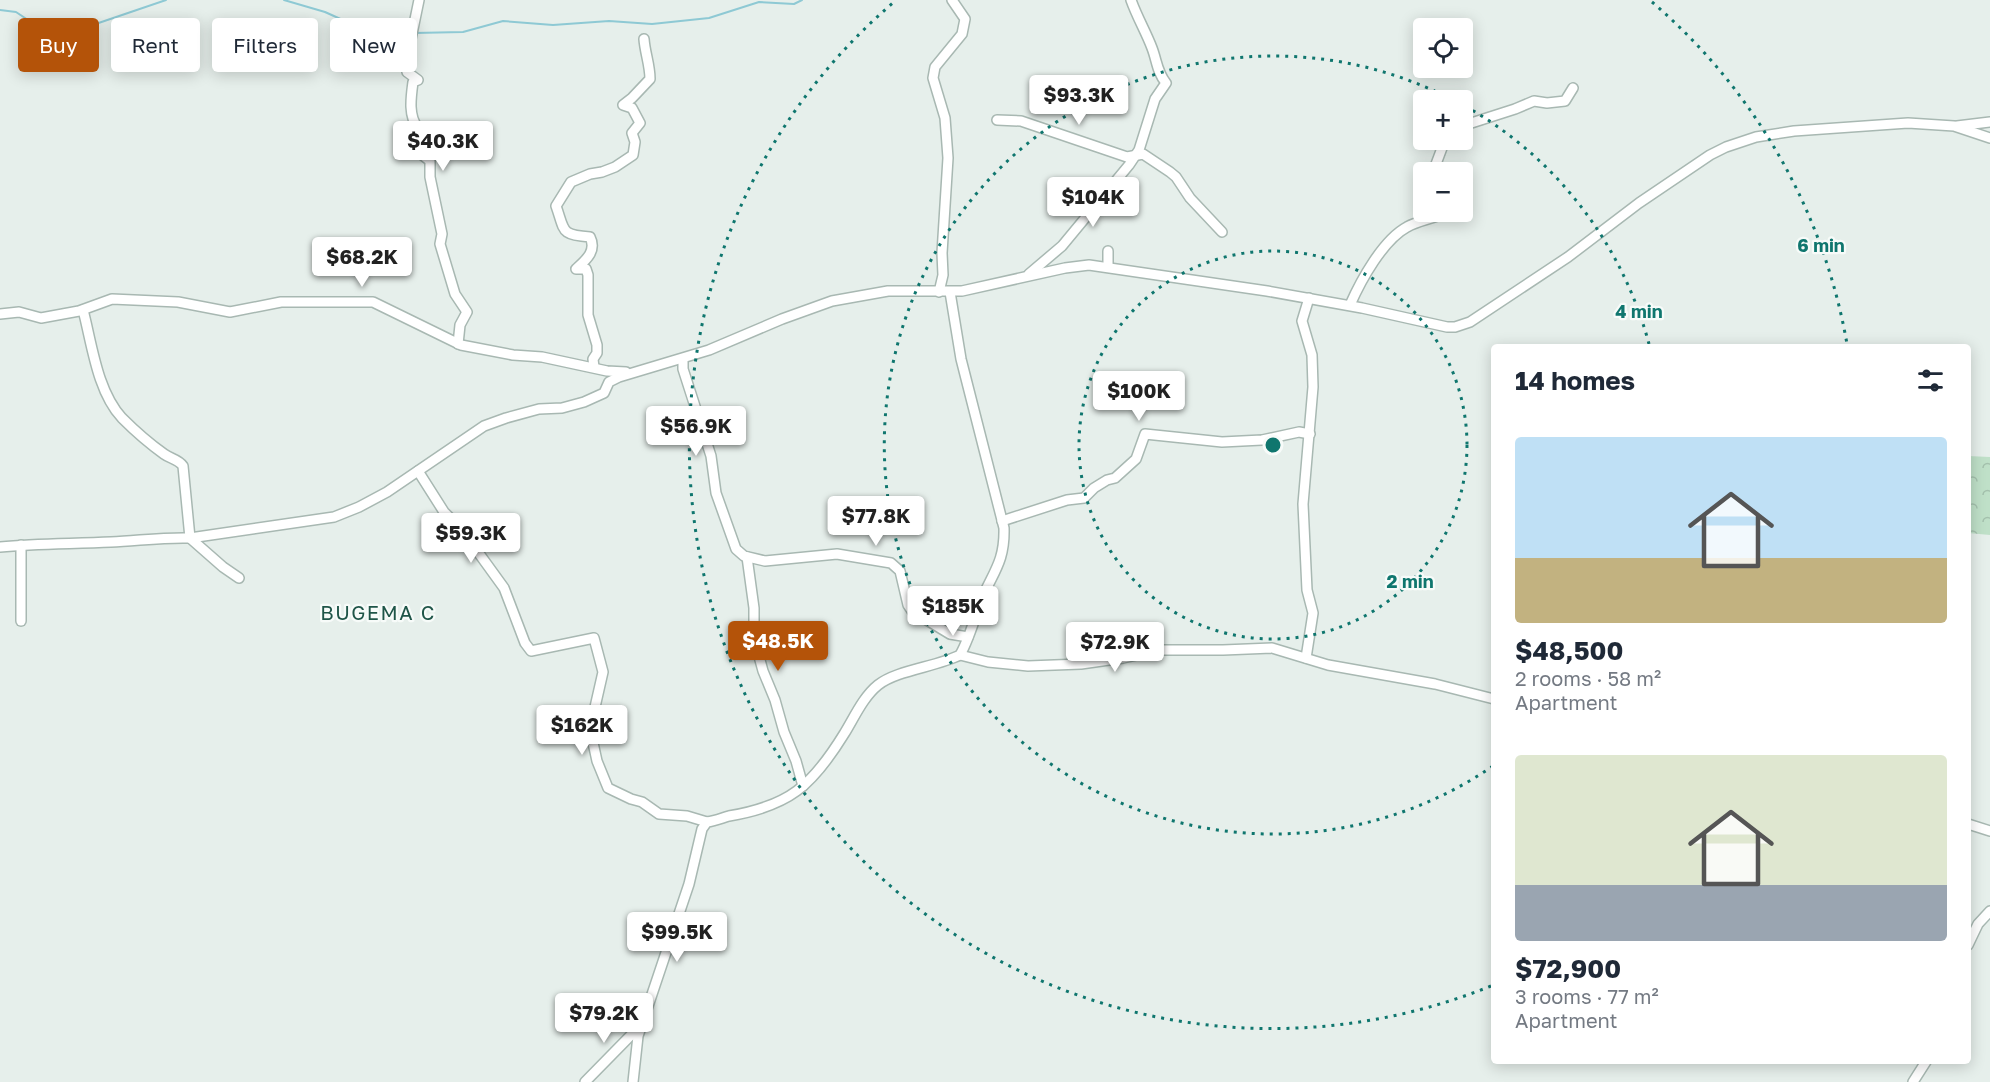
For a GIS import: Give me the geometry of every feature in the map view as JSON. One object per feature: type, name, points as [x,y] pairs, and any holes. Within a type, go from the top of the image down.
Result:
[{"type":"street","points":[[419,0],[406,63],[407,72],[418,80],[413,81],[411,110],[413,122],[418,128],[421,154],[430,160],[430,177],[442,234],[440,244],[455,294],[467,312],[460,325],[458,344]]},
{"type":"street","points":[[939,292],[943,275],[942,253],[948,158],[945,118],[933,78],[935,67],[962,34],[965,19],[952,0]]},
{"type":"street","points":[[1024,277],[1062,246],[1137,154],[1155,99],[1166,83],[1158,74],[1152,49],[1131,0]]},
{"type":"street","points":[[594,367],[592,359],[597,353],[597,345],[588,315],[588,275],[585,269],[576,269],[592,252],[594,244],[590,237],[568,233],[562,227],[556,206],[571,182],[590,174],[615,168],[633,155],[635,142],[632,133],[640,123],[632,108],[623,105],[650,79],[644,39]]},
{"type":"street","points":[[1473,123],[1515,110],[1534,101],[1547,103],[1565,101],[1573,87]]},
{"type":"street","points":[[997,120],[1021,121],[1124,156],[1137,154],[1147,156],[1176,177],[1190,198],[1222,232]]},
{"type":"street","points":[[0,547],[190,538],[334,517],[387,492],[484,426],[538,409],[562,408],[584,402],[603,393],[609,382],[631,372],[683,359],[832,301],[888,291],[950,292],[1078,266],[1108,267],[1309,298],[1455,327],[1470,322],[1568,257],[1639,203],[1710,155],[1726,147],[1756,137],[1794,131],[1908,123],[1954,126],[1990,122]]},
{"type":"street","points":[[1954,126],[1990,138]]},
{"type":"street","points":[[1350,306],[1360,284],[1393,236],[1408,226],[1420,222]]},
{"type":"street","points":[[1108,251],[1108,267]]},
{"type":"street","points":[[950,292],[961,359],[1002,521],[1004,542],[1001,560],[960,656]]},
{"type":"street","points":[[1306,658],[1312,612],[1307,590],[1303,529],[1310,434],[1312,355],[1302,321],[1309,298]]},
{"type":"street","points":[[0,314],[19,312],[42,318],[83,310],[112,299],[178,303],[230,312],[281,302],[372,302],[458,344],[493,352],[542,357],[607,371],[631,372]]},
{"type":"street","points":[[83,310],[98,369],[115,407],[134,428],[164,454],[178,460],[183,466],[190,538],[239,578]]},
{"type":"street","points":[[683,359],[683,369],[711,456],[716,493],[736,549],[747,557],[765,561],[837,554],[891,563],[900,571],[908,605],[912,611],[950,634],[968,638]]},
{"type":"street","points":[[1002,521],[1067,500],[1084,498],[1094,488],[1115,478],[1136,459],[1145,434],[1222,442],[1262,440],[1299,432],[1310,434]]},
{"type":"street","points":[[418,471],[444,512],[462,530],[504,588],[525,643],[531,651],[594,638],[603,672],[590,729],[597,761],[608,788],[642,802],[659,814],[697,818],[707,822],[762,810],[780,802],[803,786],[839,742],[878,685],[891,678],[941,664],[960,656],[988,662],[1029,666],[1081,664],[1160,650],[1272,648],[1384,676],[1435,684],[1491,698]]},
{"type":"street","points":[[21,545],[21,621]]},
{"type":"street","points":[[747,557],[754,608],[754,638],[803,786]]},
{"type":"street","points":[[633,1082],[638,1036],[689,884],[702,829],[707,822]]},
{"type":"street","points":[[1971,825],[1990,831]]},
{"type":"street","points":[[1971,939],[1978,924],[1990,911]]},
{"type":"street","points":[[585,1082],[642,1024]]},
{"type":"street","points":[[1913,1082],[1924,1064]]},
{"type":"green space","points":[[1971,456],[1990,457],[1990,535],[1971,533]]},
{"type":"waterway","points":[[0,10],[16,12],[46,32],[78,30],[166,0]]},
{"type":"waterway","points":[[284,0],[338,18]]},
{"type":"waterway","points":[[417,33],[463,32],[503,21],[553,25],[609,21],[652,24],[709,18],[759,2],[794,4],[802,0]]},
{"type":"district","name":"BUGEMA C","points":[[378,612]]}]
